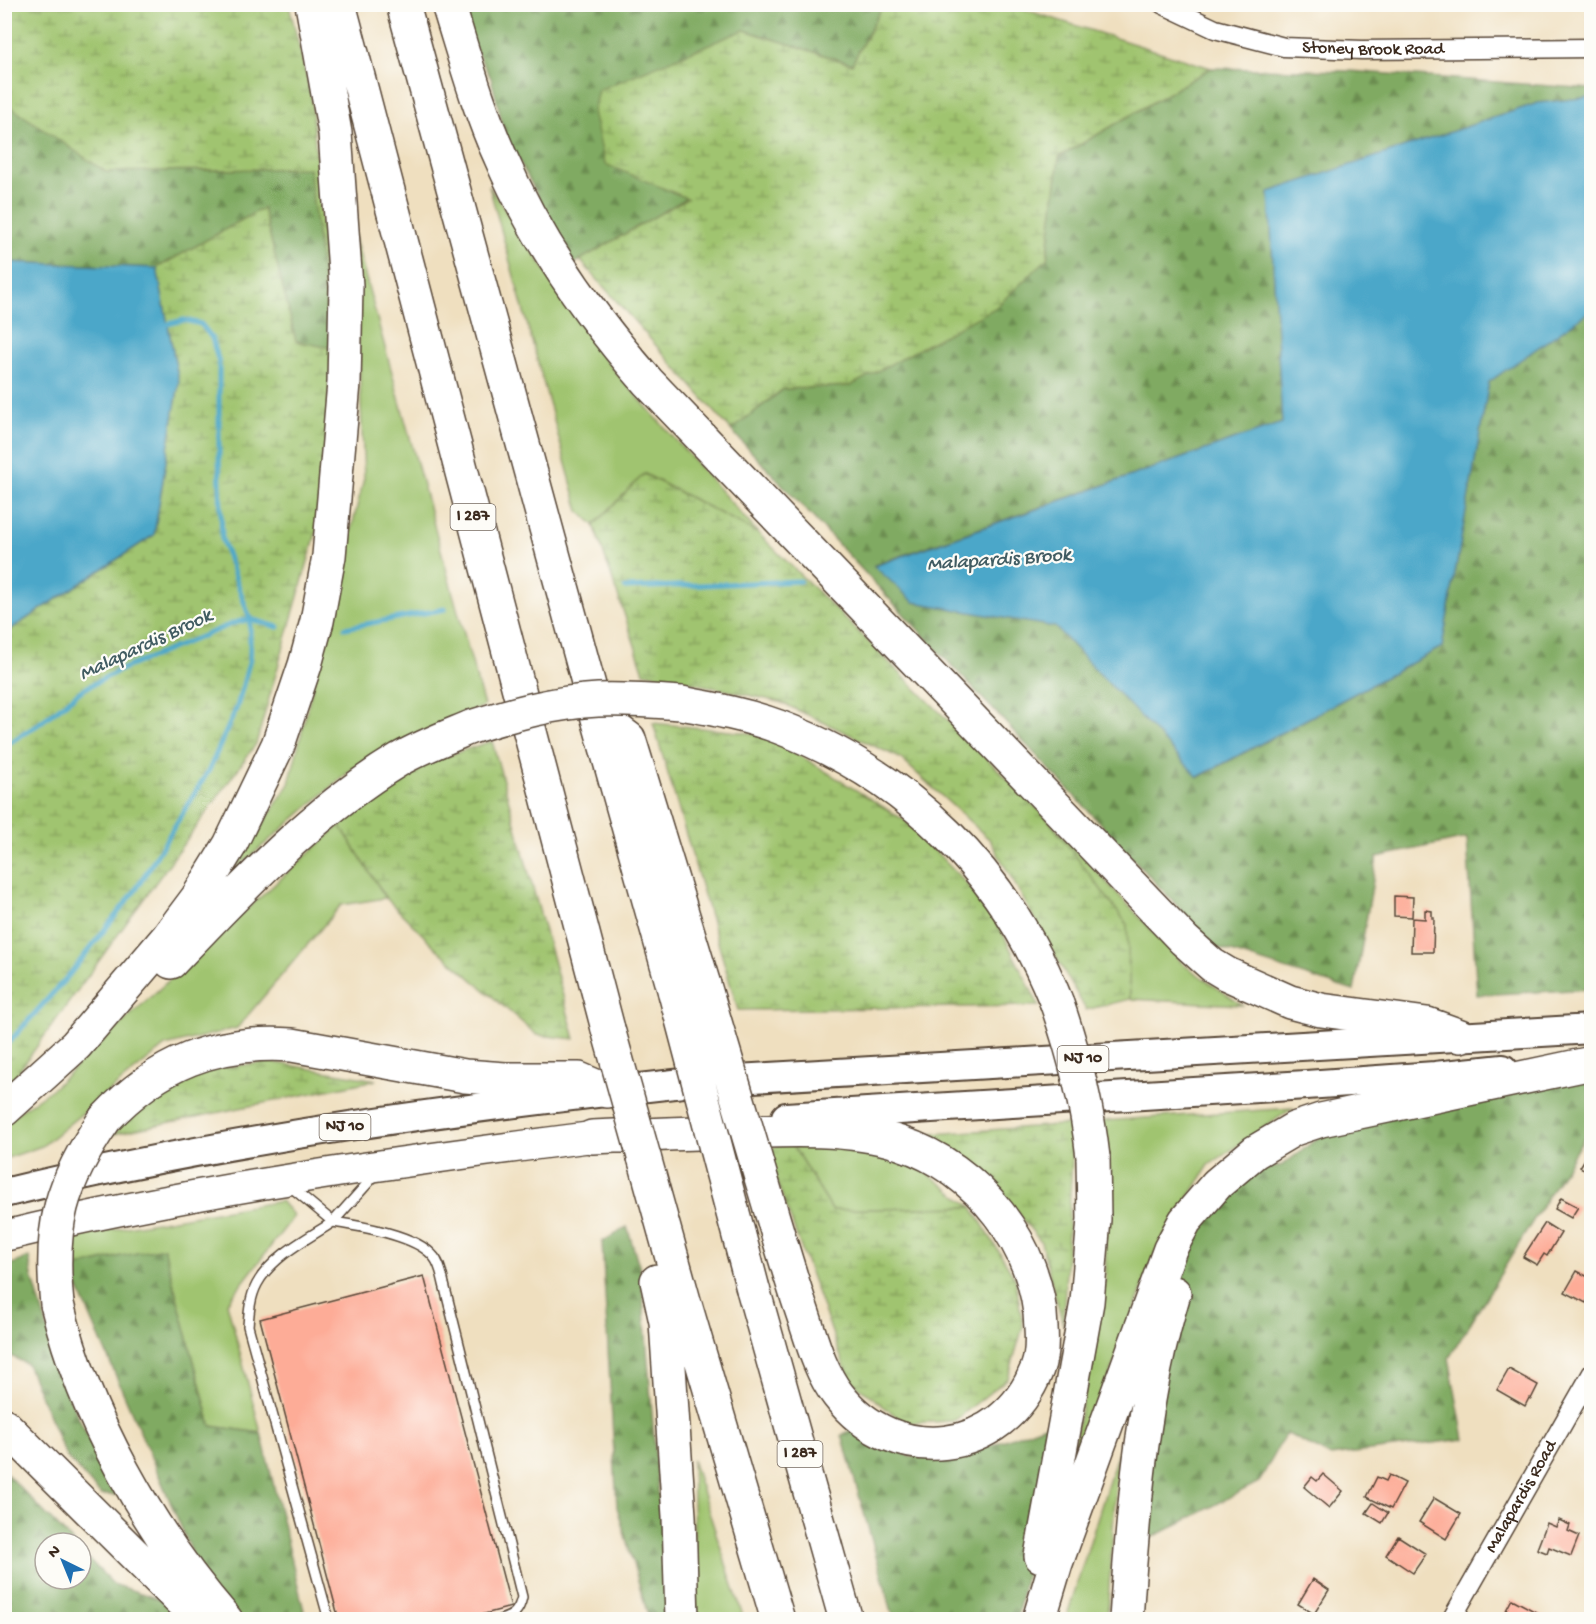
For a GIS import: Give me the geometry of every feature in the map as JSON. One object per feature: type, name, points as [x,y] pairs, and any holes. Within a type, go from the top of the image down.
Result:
[{"type":"highway","points":[[4,1111],[76,1045],[168,937],[198,897],[230,845],[279,745],[305,665],[317,621],[329,556],[344,383],[346,286],[335,133],[312,4]]},
{"type":"highway","name":"I 287","points":[[339,4],[608,1029],[684,1301],[778,1620]]},
{"type":"highway","name":"I 287","points":[[403,4],[597,715],[690,989],[753,1289],[846,1620]]},
{"type":"highway","points":[[448,4],[482,110],[500,156],[521,201],[563,275],[593,316],[648,382],[1184,940],[1212,965],[1227,974],[1290,1002],[1321,1010],[1427,1024],[1460,1036]]},
{"type":"highway","points":[[4,1111],[38,1091],[105,1030],[243,888],[312,821],[352,790],[402,758],[471,727],[525,712],[597,700],[681,703],[730,712],[777,726],[811,740],[864,768],[925,812],[957,843],[992,885],[1020,924],[1043,968],[1069,1038],[1079,1078],[1089,1121],[1093,1157],[1094,1219],[1087,1302],[1029,1620]]},
{"type":"highway","points":[[592,1137],[788,1130],[825,1131],[900,1143],[944,1164],[974,1186],[995,1210],[1011,1231],[1035,1281],[1041,1312],[1040,1355],[1032,1379],[1020,1399],[1012,1409],[988,1428],[974,1435],[943,1443],[908,1442],[866,1423],[850,1410],[836,1393],[820,1365],[770,1208],[690,989]]},
{"type":"highway","points":[[226,1620],[154,1523],[123,1470],[82,1386],[66,1343],[57,1304],[53,1267],[58,1219],[66,1188],[79,1159],[105,1119],[122,1101],[150,1078],[172,1066],[207,1053],[237,1046],[267,1044],[292,1045],[465,1076],[505,1079],[579,1079],[607,1091]]},
{"type":"highway","points":[[1039,1620],[1056,1563],[1170,1249],[1185,1221],[1200,1201],[1240,1164],[1275,1139],[1321,1120],[1592,1063]]},
{"type":"highway","name":"NJ 10","points":[[4,1236],[201,1194],[284,1180],[592,1137]]},
{"type":"highway","points":[[644,1157],[650,1254],[666,1322],[679,1516],[682,1620]]},
{"type":"highway","points":[[1126,1620],[1141,1449],[1148,1401],[1166,1323],[1179,1273],[1193,1234],[1205,1210],[1240,1164]]},
{"type":"highway","points":[[4,1425],[200,1620]]},
{"type":"main road","name":"NJ 10","points":[[4,1193],[84,1174],[259,1140],[433,1113],[701,1081],[1592,1029]]},
{"type":"main road","name":"NJ 10","points":[[592,1137],[752,1119],[1435,1076],[1592,1057]]},
{"type":"street","name":"Stoney Brook Road","points":[[1162,4],[1215,29],[1284,47],[1362,50],[1592,48]]},
{"type":"street","name":"Malapardis Road","points":[[1451,1620],[1592,1373]]},
{"type":"lane","points":[[329,1620],[248,1326],[250,1304],[257,1284],[274,1262],[333,1222],[386,1164]]},
{"type":"lane","points":[[284,1180],[333,1222],[379,1229],[427,1250],[436,1258],[522,1597],[520,1608],[510,1617],[501,1620]]},
{"type":"green space","points":[[5,5],[289,5],[311,95],[332,349],[322,512],[256,744],[14,1078],[5,1085],[5,633],[154,535],[179,382],[157,268],[263,208],[296,341],[331,348],[309,168],[106,172],[5,103]]},
{"type":"green space","points":[[458,5],[883,5],[852,64],[744,30],[687,198],[574,264],[505,134],[491,78],[467,34]]},
{"type":"green space","points":[[883,5],[1010,5],[1211,68],[1059,157],[1047,259],[995,308],[850,386],[783,389],[731,430],[580,260],[687,198],[605,164],[593,112],[598,90],[744,30],[852,64]]},
{"type":"green space","points":[[1211,68],[1349,71],[1591,89],[1591,97],[1538,103],[1269,192],[1282,423],[874,565],[914,602],[1055,627],[1199,777],[1442,647],[1489,382],[1591,310],[1591,989],[1477,995],[1467,838],[1377,857],[1354,991],[1216,947],[731,430],[784,389],[850,386],[1047,259],[1059,157]]},
{"type":"green space","points":[[5,103],[107,172],[309,168],[332,349],[296,342],[263,209],[157,268],[5,262]]},
{"type":"green space","points":[[489,186],[605,360],[758,533],[645,474],[594,525],[579,511]]},
{"type":"green space","points":[[354,235],[484,706],[358,764],[232,872],[289,784],[364,478]]},
{"type":"green space","points":[[644,474],[758,533],[1047,818],[1127,924],[1130,999],[1086,1010],[990,840],[900,758],[780,702],[644,672],[594,525]]},
{"type":"green space","points":[[653,723],[767,735],[906,821],[990,908],[1039,1006],[738,1010]]},
{"type":"green space","points":[[492,741],[575,1039],[537,1035],[437,949],[386,898],[340,825],[432,761]]},
{"type":"green space","points":[[1047,818],[1184,965],[1242,1005],[1130,999],[1126,924]]},
{"type":"green space","points":[[340,825],[386,898],[341,905],[237,1028],[165,1046],[42,1146],[5,1159],[4,1122],[52,1089]]},
{"type":"green space","points":[[272,1062],[376,1080],[113,1134],[157,1087],[205,1069]]},
{"type":"green space","points":[[1591,1077],[1591,1126],[1449,1358],[1464,1439],[1330,1456],[1286,1433],[1259,1482],[1142,1543],[1155,1399],[1190,1247],[1211,1206],[1241,1174],[1283,1165],[1337,1123]]},
{"type":"green space","points":[[1293,1108],[1209,1165],[1158,1246],[1065,1495],[1106,1275],[1102,1121]]},
{"type":"green space","points":[[1074,1124],[1063,1325],[1041,1242],[989,1177],[931,1134]]},
{"type":"green space","points":[[841,1142],[907,1158],[972,1207],[832,1210],[791,1143]]},
{"type":"green space","points":[[791,1143],[832,1210],[972,1207],[1015,1278],[1023,1326],[1008,1378],[954,1421],[905,1423],[849,1379],[765,1149]]},
{"type":"green space","points":[[281,1201],[294,1216],[227,1303],[261,1433],[211,1426],[164,1248],[70,1269],[74,1236]]},
{"type":"green space","points":[[627,1227],[641,1272],[668,1619],[649,1619],[617,1507],[602,1242]]},
{"type":"green space","points":[[164,1248],[211,1426],[261,1433],[306,1619],[5,1619],[4,1471],[62,1531],[33,1531],[33,1591],[93,1591],[93,1563],[113,1584],[165,1601],[197,1564],[70,1269]]},
{"type":"green space","points":[[29,1257],[32,1276],[66,1391],[116,1495],[101,1495],[66,1456],[27,1364],[5,1353],[5,1267]]},
{"type":"green space","points":[[1056,1421],[1017,1619],[894,1619],[842,1435],[853,1428],[910,1457],[989,1446]]},
{"type":"green space","points":[[1118,1452],[1107,1619],[1066,1619]]},
{"type":"green space","points":[[692,1460],[744,1619],[696,1619]]},
{"type":"water","points":[[1591,97],[1591,310],[1489,382],[1442,647],[1198,777],[1055,627],[914,602],[874,566],[1282,423],[1269,192],[1538,103]]},
{"type":"water","points":[[5,262],[157,268],[179,382],[154,535],[5,633]]},
{"type":"building","points":[[1394,896],[1413,897],[1412,917],[1394,916]]},
{"type":"building","points":[[1425,910],[1432,911],[1432,918],[1434,918],[1433,952],[1411,952],[1412,918],[1425,919]]},
{"type":"building","points":[[1588,1154],[1592,1156],[1592,1174],[1580,1167]]},
{"type":"building","points":[[1561,1198],[1578,1207],[1571,1218],[1555,1209]]},
{"type":"building","points":[[1545,1223],[1561,1233],[1547,1256],[1544,1254],[1537,1265],[1523,1257]]},
{"type":"building","points":[[1577,1271],[1592,1279],[1592,1301],[1588,1299],[1586,1303],[1565,1292]]},
{"type":"building","points":[[424,1276],[511,1607],[462,1620],[339,1620],[260,1319]]},
{"type":"building","points":[[1509,1369],[1538,1385],[1525,1406],[1497,1390]]},
{"type":"building","points":[[1323,1474],[1343,1491],[1329,1508],[1304,1487],[1312,1477],[1317,1481]]},
{"type":"building","points":[[1389,1475],[1405,1483],[1391,1509],[1367,1497],[1377,1477],[1386,1481]]},
{"type":"building","points":[[1434,1498],[1461,1514],[1446,1539],[1419,1522]]},
{"type":"building","points":[[1373,1503],[1388,1513],[1382,1523],[1366,1513]]},
{"type":"building","points":[[1559,1520],[1570,1525],[1568,1531],[1579,1536],[1571,1556],[1549,1547],[1547,1553],[1537,1549],[1547,1523],[1556,1527]]},
{"type":"building","points":[[1398,1536],[1426,1554],[1413,1573],[1386,1555]]},
{"type":"building","points":[[1313,1579],[1329,1590],[1314,1614],[1298,1604]]},
{"type":"building","points":[[1512,1599],[1545,1617],[1543,1620],[1505,1620],[1502,1618]]},
{"type":"waterway","points":[[4,1048],[69,975],[135,891],[209,770],[237,707],[250,659],[250,619],[222,539],[219,363],[212,338],[201,324],[184,320],[168,324]]},
{"type":"waterway","name":"Malapardis Brook","points":[[625,588],[800,581]]},
{"type":"waterway","name":"Malapardis Brook","points":[[345,628],[445,609]]},
{"type":"waterway","name":"Malapardis Brook","points":[[4,746],[36,726],[82,690],[118,671],[234,623],[250,619],[278,627]]}]
